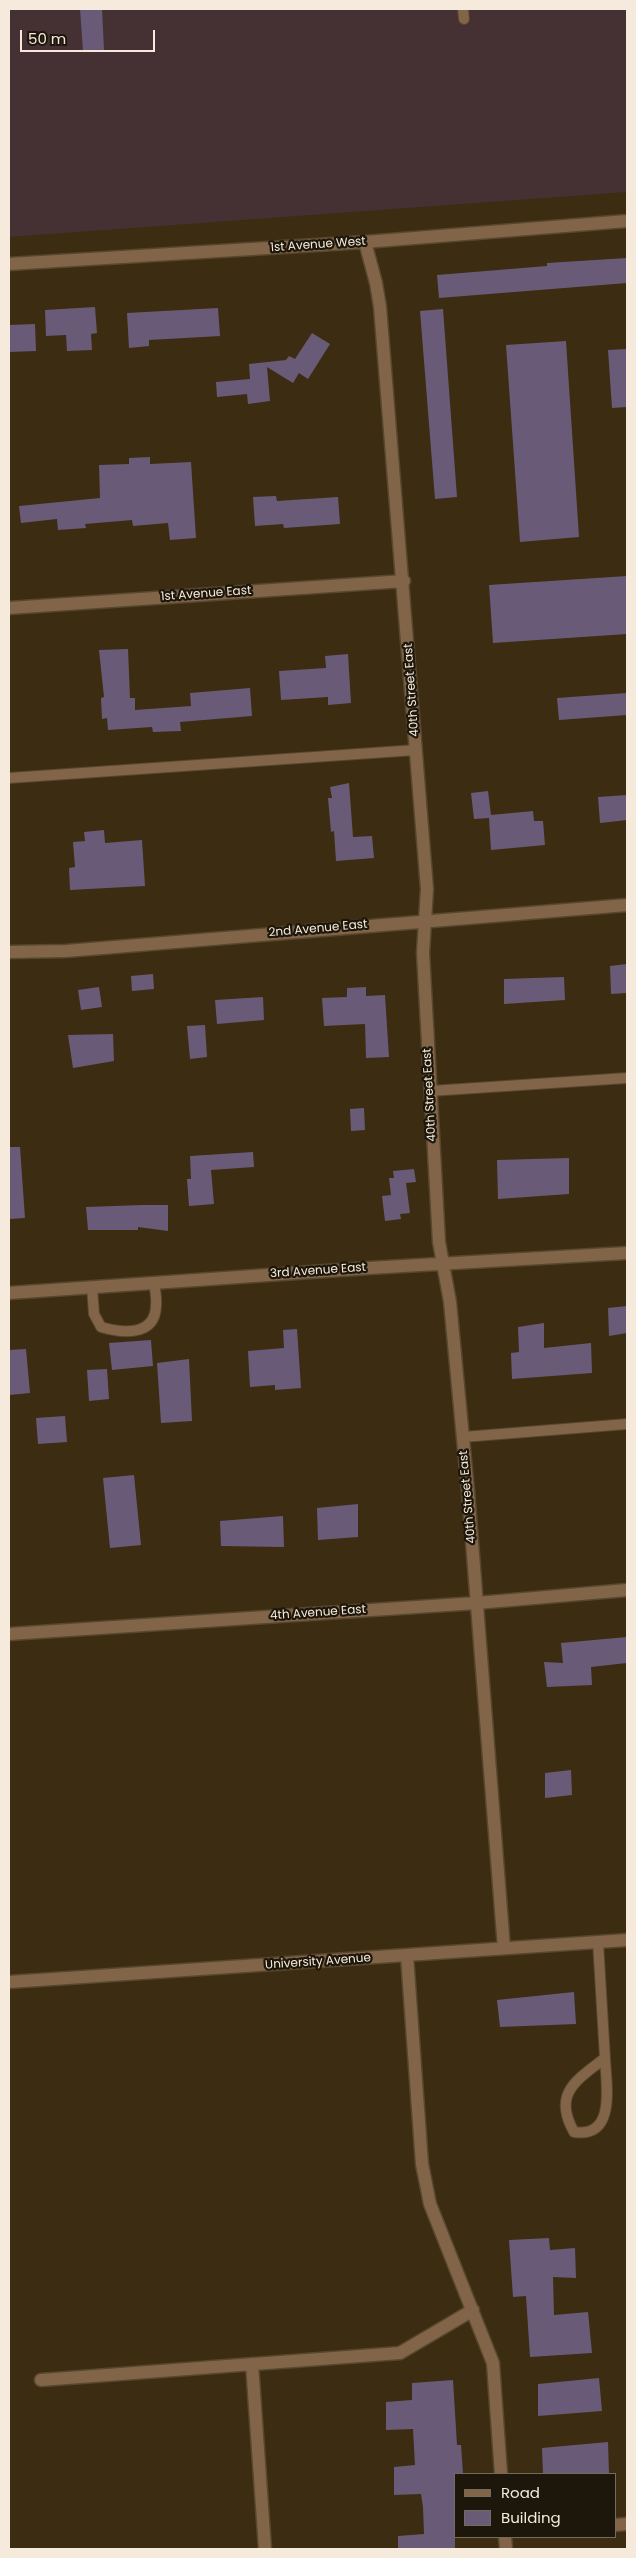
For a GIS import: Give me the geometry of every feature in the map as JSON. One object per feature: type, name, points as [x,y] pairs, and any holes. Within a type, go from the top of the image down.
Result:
[{"type":"street","name":"1st Avenue West","points":[[9,264],[365,242],[627,221]]},
{"type":"street","name":"40th Street East","points":[[365,242],[380,307],[404,581],[427,889],[423,953],[439,1242],[450,1302],[463,1437],[504,1948]]},
{"type":"street","name":"1st Avenue East","points":[[9,608],[404,581]]},
{"type":"street","name":"2nd Avenue East","points":[[9,952],[66,951],[425,920],[627,905]]},
{"type":"street","name":"3rd Avenue East","points":[[9,1292],[443,1263],[627,1253]]},
{"type":"street","name":"4th Avenue East","points":[[9,1634],[477,1603],[627,1590]]},
{"type":"street","name":"University Avenue","points":[[9,1982],[627,1940]]},
{"type":"street","points":[[407,1956],[422,2164],[430,2204],[493,2363],[501,2473]]},
{"type":"street","points":[[41,2380],[400,2353],[473,2310]]},
{"type":"street","points":[[252,2364],[265,2549]]},
{"type":"lane","points":[[9,778],[416,750]]},
{"type":"lane","points":[[430,1091],[627,1078]]},
{"type":"lane","points":[[92,1287],[94,1314],[101,1327],[121,1333],[135,1332],[150,1322],[156,1308],[154,1282]]},
{"type":"lane","points":[[463,1437],[627,1424]]},
{"type":"lane","points":[[598,1942],[605,2058],[606,2113],[596,2128],[583,2133],[574,2132],[568,2122],[565,2099],[567,2090],[605,2058]]},
{"type":"shaded area","points":[[9,9],[627,9],[627,192],[9,237]]},
{"type":"building","points":[[80,9],[102,9],[104,50],[83,51]]},
{"type":"building","points":[[627,258],[627,283],[439,298],[437,275],[547,266],[547,263]]},
{"type":"building","points":[[95,307],[97,333],[91,334],[92,350],[67,351],[66,335],[46,336],[45,310]]},
{"type":"building","points":[[218,308],[220,336],[149,340],[149,346],[129,348],[127,313]]},
{"type":"building","points":[[443,309],[457,497],[435,499],[420,311]]},
{"type":"building","points":[[35,324],[36,351],[9,352],[9,325]]},
{"type":"building","points":[[312,333],[330,344],[308,379],[299,373],[293,383],[267,367],[270,401],[248,404],[247,394],[217,397],[216,382],[250,379],[249,364],[286,360],[289,356],[295,359]]},
{"type":"building","points":[[566,341],[579,537],[520,542],[506,345]]},
{"type":"building","points":[[627,349],[627,407],[612,408],[608,350]]},
{"type":"building","points":[[150,457],[150,464],[191,462],[196,538],[170,540],[168,523],[133,526],[132,520],[85,524],[86,528],[58,530],[57,519],[21,523],[19,506],[100,498],[99,465],[129,464],[129,458]]},
{"type":"building","points":[[276,496],[277,501],[338,497],[340,524],[284,528],[283,524],[255,526],[253,497]]},
{"type":"building","points":[[627,576],[627,634],[493,643],[489,585]]},
{"type":"building","points":[[128,649],[130,698],[135,698],[135,710],[191,706],[190,693],[250,688],[252,716],[180,722],[181,731],[153,732],[152,727],[108,730],[107,718],[102,719],[101,698],[104,697],[99,650]]},
{"type":"building","points":[[348,654],[351,703],[328,705],[328,697],[281,700],[279,671],[326,668],[325,656]]},
{"type":"building","points":[[627,693],[627,715],[559,720],[557,698]]},
{"type":"building","points":[[349,783],[353,837],[372,836],[374,858],[336,861],[334,831],[331,832],[328,798],[332,798],[330,787]]},
{"type":"building","points":[[488,791],[491,815],[533,811],[534,821],[543,821],[545,845],[491,850],[489,818],[474,819],[471,793]]},
{"type":"building","points":[[627,795],[627,820],[600,823],[598,797]]},
{"type":"building","points":[[104,830],[105,843],[142,840],[145,886],[70,890],[69,868],[75,867],[73,842],[85,841],[84,832]]},
{"type":"building","points":[[627,964],[627,993],[611,994],[610,966]]},
{"type":"building","points":[[153,974],[154,989],[132,991],[131,976]]},
{"type":"building","points":[[564,977],[565,1000],[504,1004],[504,979]]},
{"type":"building","points":[[99,987],[102,1007],[81,1010],[78,990]]},
{"type":"building","points":[[366,987],[366,996],[385,995],[389,1057],[366,1058],[365,1024],[324,1026],[322,998],[347,997],[347,988]]},
{"type":"building","points":[[263,997],[264,1020],[217,1024],[215,1000]]},
{"type":"building","points":[[205,1025],[207,1057],[190,1059],[187,1026]]},
{"type":"building","points":[[113,1034],[114,1061],[73,1068],[68,1035]]},
{"type":"building","points":[[364,1108],[365,1130],[351,1131],[350,1109]]},
{"type":"building","points":[[9,1147],[20,1147],[25,1218],[9,1219]]},
{"type":"building","points":[[253,1152],[254,1167],[211,1170],[214,1204],[189,1206],[187,1179],[191,1179],[190,1156]]},
{"type":"building","points":[[569,1158],[569,1194],[498,1199],[497,1160]]},
{"type":"building","points":[[414,1169],[416,1182],[406,1183],[410,1213],[400,1214],[401,1219],[385,1221],[382,1196],[391,1195],[389,1178],[394,1178],[393,1171]]},
{"type":"building","points":[[168,1205],[168,1231],[138,1227],[138,1230],[88,1230],[86,1207]]},
{"type":"building","points":[[627,1306],[627,1333],[609,1336],[608,1308]]},
{"type":"building","points":[[544,1323],[544,1348],[591,1343],[592,1373],[512,1379],[511,1353],[519,1352],[518,1327]]},
{"type":"building","points":[[297,1329],[301,1388],[275,1390],[275,1385],[250,1387],[248,1351],[284,1348],[283,1330]]},
{"type":"building","points":[[151,1340],[153,1366],[112,1370],[109,1343]]},
{"type":"building","points":[[26,1349],[30,1393],[9,1395],[9,1350]]},
{"type":"building","points":[[189,1359],[192,1421],[161,1423],[157,1363]]},
{"type":"building","points":[[107,1369],[109,1399],[89,1401],[87,1370]]},
{"type":"building","points":[[65,1416],[67,1442],[38,1444],[36,1418]]},
{"type":"building","points":[[134,1475],[141,1545],[110,1548],[103,1478]]},
{"type":"building","points":[[358,1504],[358,1537],[318,1540],[317,1508]]},
{"type":"building","points":[[283,1516],[284,1547],[221,1546],[220,1521]]},
{"type":"building","points":[[627,1637],[627,1663],[591,1667],[592,1685],[547,1687],[544,1662],[563,1663],[561,1643]]},
{"type":"building","points":[[571,1770],[572,1795],[545,1798],[545,1773]]},
{"type":"building","points":[[574,1992],[576,2024],[500,2027],[497,2000]]},
{"type":"building","points":[[549,2238],[550,2250],[575,2248],[576,2278],[553,2277],[554,2315],[588,2312],[592,2353],[530,2357],[526,2296],[513,2297],[509,2240]]},
{"type":"building","points":[[599,2378],[602,2411],[538,2416],[538,2384]]},
{"type":"building","points":[[453,2380],[457,2445],[461,2445],[463,2473],[454,2473],[455,2549],[398,2549],[398,2536],[424,2534],[421,2494],[394,2495],[394,2467],[415,2465],[413,2429],[386,2430],[386,2402],[412,2400],[412,2383]]},
{"type":"building","points":[[608,2442],[609,2473],[543,2473],[542,2448]]}]
